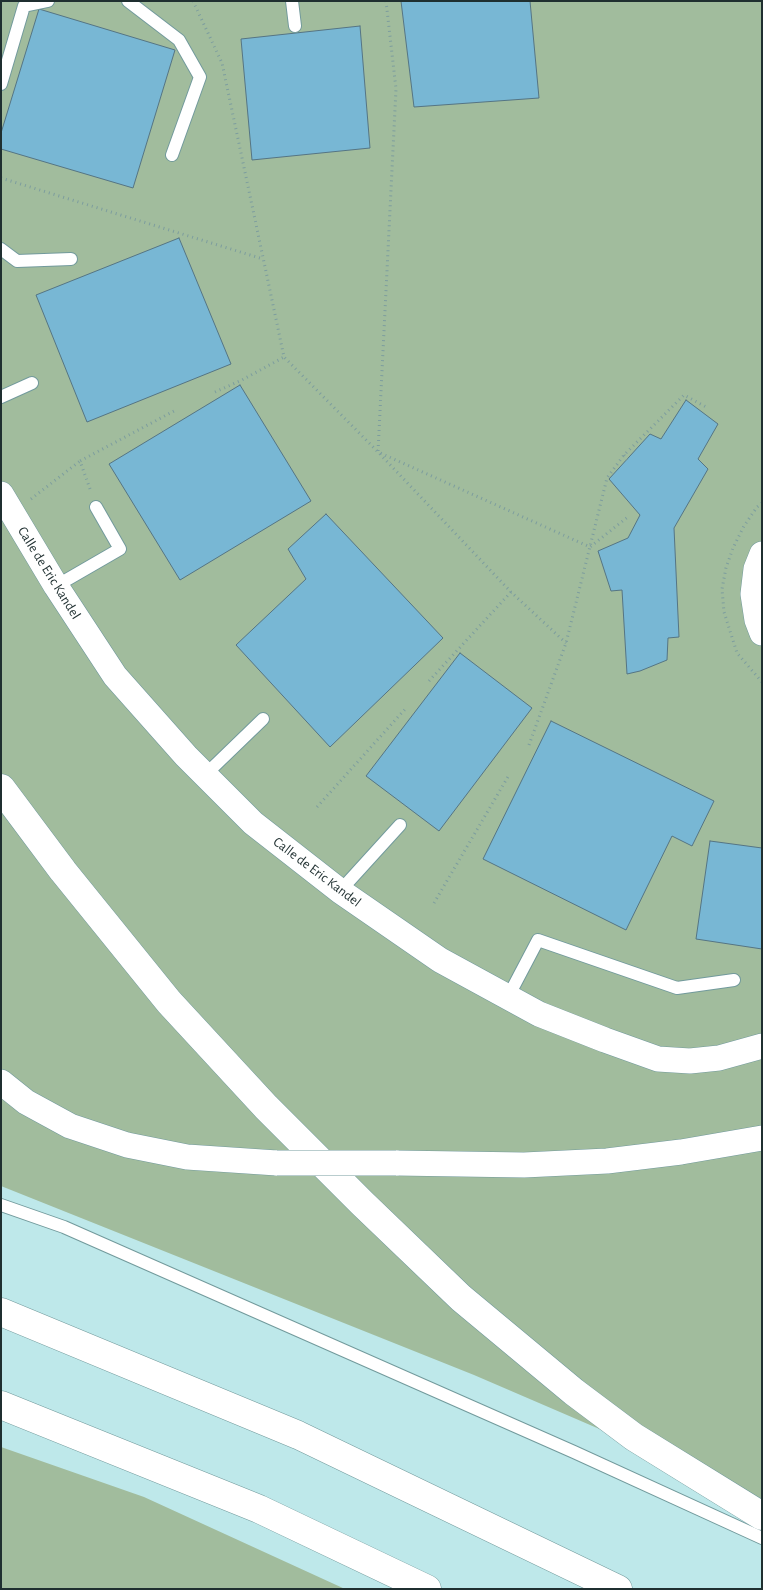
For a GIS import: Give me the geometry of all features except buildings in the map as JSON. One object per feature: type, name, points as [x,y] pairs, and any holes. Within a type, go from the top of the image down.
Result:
[{"type":"highway","points":[[1,788],[63,871],[169,1002],[266,1107],[461,1298],[574,1392],[634,1437],[762,1516]]},
{"type":"highway","points":[[1,1312],[298,1435],[618,1589]]},
{"type":"highway","points":[[1,1405],[258,1509],[427,1589]]},
{"type":"street","name":"Calle de Eric Kandel","points":[[7,504],[56,586],[115,676],[205,775],[253,823],[340,891],[440,960],[539,1014],[605,1040],[658,1058],[690,1061],[719,1058],[762,1046]]},
{"type":"street","points":[[762,554],[756,569],[753,594],[757,620],[762,633]]},
{"type":"street","points":[[1,1082],[26,1102],[70,1126],[127,1146],[188,1157],[277,1163],[524,1165],[607,1161],[681,1152],[762,1138]]},
{"type":"lane","points":[[1,84],[24,6],[48,1]]},
{"type":"lane","points":[[128,1],[179,40],[200,77],[172,155]]},
{"type":"lane","points":[[292,1],[295,26]]},
{"type":"lane","points":[[1,249],[18,261],[71,259]]},
{"type":"lane","points":[[1,397],[32,383]]},
{"type":"lane","points":[[56,586],[120,549],[96,507]]},
{"type":"lane","points":[[205,775],[263,719]]},
{"type":"lane","points":[[340,891],[400,825]]},
{"type":"lane","points":[[508,997],[538,940],[678,988],[734,980]]},
{"type":"lane","points":[[1,1205],[64,1227],[574,1452],[762,1538]]},
{"type":"path","points":[[193,1],[222,63],[284,357],[378,452],[511,592],[566,642]]},
{"type":"path","points":[[378,452],[396,89],[386,1]]},
{"type":"path","points":[[1,178],[263,259]]},
{"type":"path","points":[[215,392],[242,380],[284,357]]},
{"type":"path","points":[[529,745],[566,642],[607,478],[624,455],[684,395],[708,408]]},
{"type":"path","points":[[7,504],[80,461],[174,411]]},
{"type":"path","points":[[378,452],[590,547]]},
{"type":"path","points":[[624,455],[627,460]]},
{"type":"path","points":[[80,461],[96,507]]},
{"type":"path","points":[[590,547],[629,516]]},
{"type":"path","points":[[429,682],[511,592]]},
{"type":"path","points":[[317,807],[407,707]]},
{"type":"path","points":[[434,903],[509,775]]},
{"type":"green space","points":[[1,1],[762,1],[762,1499],[474,1375],[1,1186]]},
{"type":"green space","points":[[1,1447],[144,1497],[345,1589],[1,1589]]}]
